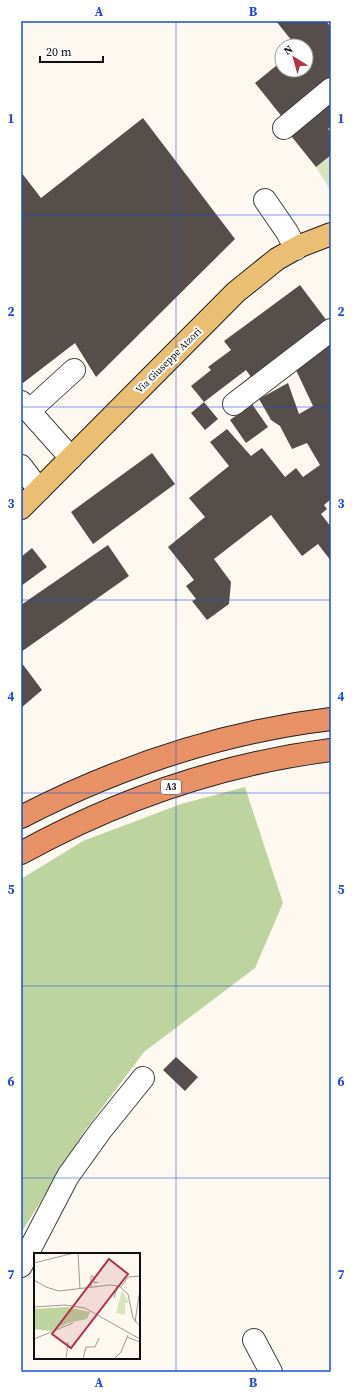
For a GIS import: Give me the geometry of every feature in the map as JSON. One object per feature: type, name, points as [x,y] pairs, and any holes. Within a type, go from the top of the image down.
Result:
[{"type":"highway","points":[[21,817],[68,793],[147,762],[249,733],[331,719]]},
{"type":"highway","name":"A3","points":[[21,853],[99,814],[206,775],[269,760],[331,750]]},
{"type":"main road","name":"Via Giuseppe Atzori","points":[[21,508],[216,311],[257,274],[277,259],[296,249],[331,236]]},
{"type":"lane","points":[[284,128],[331,90]]},
{"type":"lane","points":[[265,200],[287,232],[296,249]]},
{"type":"lane","points":[[234,404],[331,330]]},
{"type":"lane","points":[[71,458],[25,407],[74,370]]},
{"type":"lane","points":[[21,466],[39,490]]},
{"type":"lane","points":[[21,1266],[68,1176],[101,1130],[144,1078]]},
{"type":"lane","points":[[254,1340],[271,1372]]},
{"type":"green space","points":[[331,155],[331,192],[316,167]]},
{"type":"green space","points":[[245,787],[283,903],[255,968],[144,1052],[86,1129],[21,1233],[21,879],[83,841],[181,804]]},
{"type":"building","points":[[276,21],[326,21],[331,27],[331,80],[283,118],[255,83],[274,68],[274,78],[314,78],[314,38],[290,38]]},
{"type":"building","points":[[331,99],[331,126],[328,129],[331,132],[331,155],[316,167],[288,132]]},
{"type":"building","points":[[143,118],[235,239],[96,377],[75,343],[23,383],[21,380],[21,172],[41,198]]},
{"type":"building","points":[[300,285],[327,321],[251,377],[246,370],[204,402],[191,386],[211,370],[208,367],[231,350],[224,341]]},
{"type":"building","points":[[331,344],[331,499],[324,505],[327,509],[321,514],[331,527],[331,561],[318,544],[302,556],[271,515],[214,559],[231,582],[229,604],[207,620],[192,601],[196,599],[186,586],[194,580],[168,547],[205,517],[189,498],[229,466],[210,442],[227,429],[251,456],[262,448],[285,477],[296,468],[303,477],[320,465],[307,443],[292,449],[280,426],[271,420],[259,399],[288,383],[299,414],[313,406],[296,370]]},
{"type":"building","points":[[204,402],[218,419],[205,430],[191,413]]},
{"type":"building","points":[[252,404],[268,427],[246,443],[230,420]]},
{"type":"building","points":[[152,453],[175,484],[93,544],[71,512]]},
{"type":"building","points":[[108,545],[129,576],[21,652],[21,605]]},
{"type":"building","points":[[32,548],[47,567],[21,586],[21,557]]},
{"type":"building","points":[[21,662],[42,690],[21,708]]},
{"type":"building","points":[[176,1057],[198,1077],[185,1091],[163,1070]]}]
